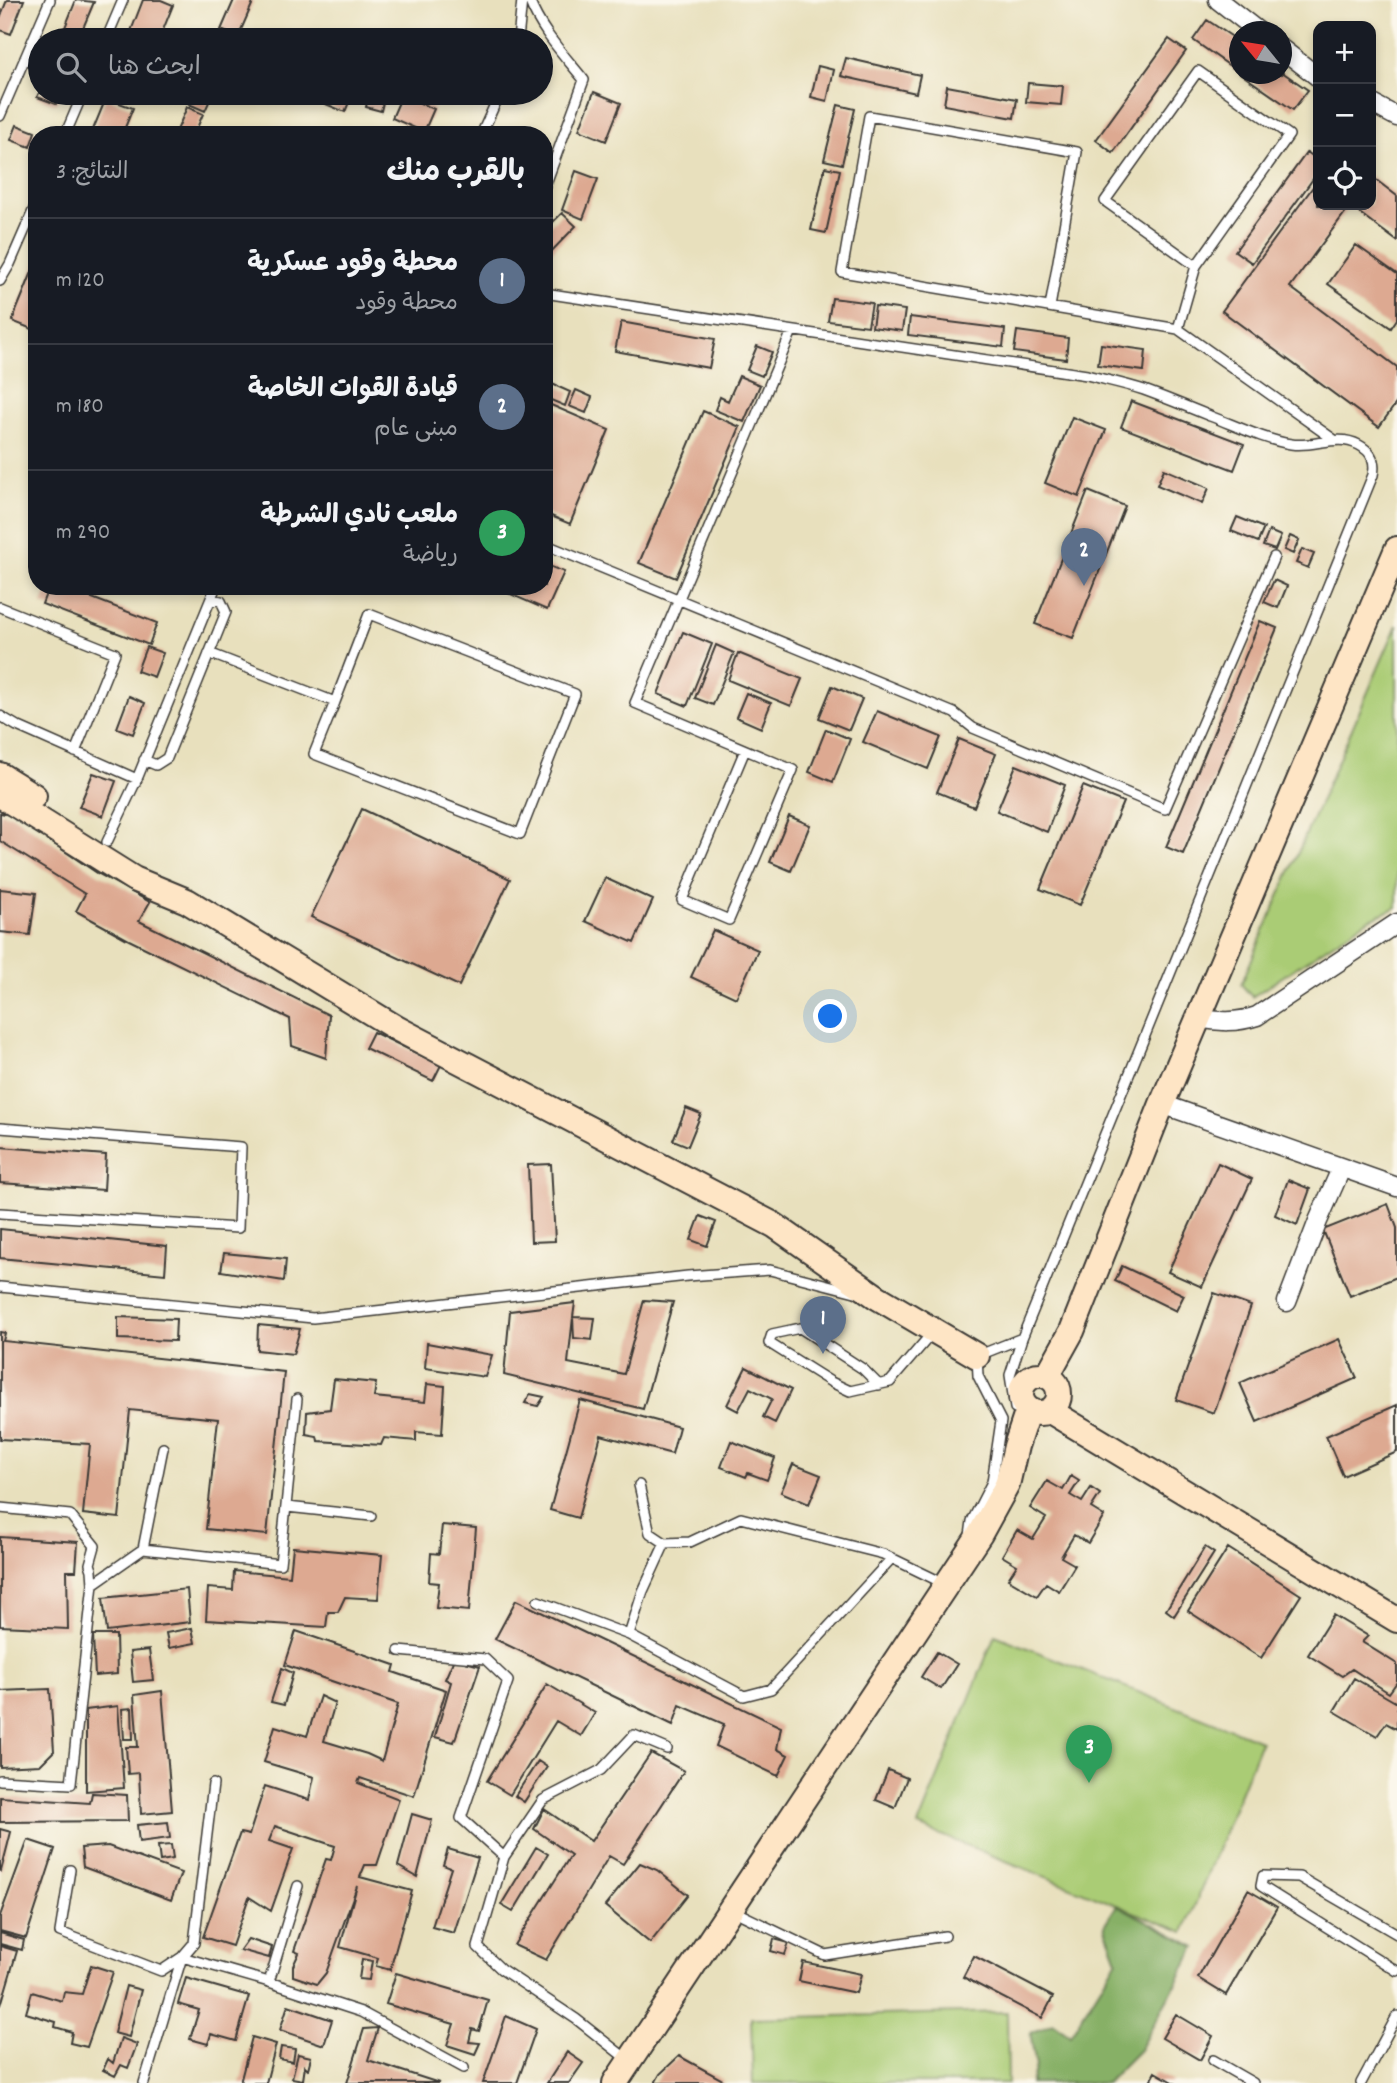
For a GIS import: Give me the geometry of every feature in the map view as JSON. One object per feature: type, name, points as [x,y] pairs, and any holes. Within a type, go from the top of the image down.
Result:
[{"type":"main road","points":[[1047,1376],[1072,1331],[1162,1104],[1397,549]]},
{"type":"main road","points":[[0,775],[142,864],[187,901],[398,1029],[774,1225],[877,1297],[977,1356]]},
{"type":"main road","points":[[0,795],[134,879],[187,901]]},
{"type":"main road","points":[[615,2083],[967,1554],[1007,1485],[1016,1446],[1035,1406],[1059,1391],[1055,1382],[1047,1376],[1035,1375],[1021,1387],[1035,1406],[1397,1620]]},
{"type":"main road","points":[[1035,1406],[1397,1600]]},
{"type":"street","points":[[1218,0],[1245,21]]},
{"type":"street","points":[[1292,57],[1313,73]]},
{"type":"street","points":[[1376,106],[1397,117]]},
{"type":"street","points":[[1198,1018],[1222,1022],[1257,1016],[1397,923]]},
{"type":"street","points":[[1162,1104],[1397,1187]]},
{"type":"street","points":[[1287,1302],[1341,1169]]},
{"type":"lane","points":[[38,28],[50,0]]},
{"type":"lane","points":[[519,28],[522,0]]},
{"type":"lane","points":[[529,0],[542,28]]},
{"type":"lane","points":[[110,28],[120,1]]},
{"type":"lane","points":[[553,44],[584,80],[553,164]]},
{"type":"lane","points":[[0,116],[28,51]]},
{"type":"lane","points":[[1178,329],[1196,266],[1289,135],[1198,71],[1105,201],[1196,266]]},
{"type":"lane","points":[[69,126],[78,105]]},
{"type":"lane","points":[[485,126],[495,105]]},
{"type":"lane","points":[[1049,307],[1077,152],[869,116],[842,272],[1178,329],[1333,439]]},
{"type":"lane","points":[[0,281],[28,223]]},
{"type":"lane","points":[[553,294],[1087,375],[1142,389],[1289,444],[1313,445],[1333,439],[1346,439],[1362,446],[1373,457],[1373,475],[1022,1338],[1010,1375],[1035,1406],[1001,1421]]},
{"type":"lane","points":[[745,750],[681,900],[729,920],[793,770],[635,703],[792,331]]},
{"type":"lane","points":[[553,548],[954,713],[973,728],[1165,809],[1274,557]]},
{"type":"lane","points":[[107,842],[137,779],[213,595]]},
{"type":"lane","points":[[145,760],[156,765],[167,758],[226,612],[221,601],[211,599]]},
{"type":"lane","points":[[0,607],[115,653],[75,752]]},
{"type":"lane","points":[[369,614],[575,694],[520,834],[314,754],[335,702],[369,614]]},
{"type":"lane","points":[[209,653],[335,702]]},
{"type":"lane","points":[[0,716],[137,779]]},
{"type":"lane","points":[[0,1128],[241,1147],[238,1228],[0,1213]]},
{"type":"lane","points":[[0,1287],[313,1318],[770,1270],[877,1297]]},
{"type":"lane","points":[[879,1385],[863,1369],[800,1328],[772,1334],[769,1343],[850,1391],[879,1385],[890,1382],[934,1331]]},
{"type":"lane","points":[[967,1554],[972,1521],[992,1482],[1001,1421],[978,1376],[977,1356],[1022,1338]]},
{"type":"lane","points":[[93,1584],[143,1549],[280,1564],[297,1399]]},
{"type":"lane","points":[[143,1549],[163,1448]]},
{"type":"lane","points":[[639,1485],[650,1533],[665,1543],[690,1542],[741,1517],[892,1558],[947,1584]]},
{"type":"lane","points":[[287,1507],[371,1517]]},
{"type":"lane","points":[[0,1508],[70,1515],[95,1546],[90,1564],[93,1584],[71,1784],[0,1780]]},
{"type":"lane","points":[[629,1636],[643,1591],[665,1543]]},
{"type":"lane","points":[[538,1601],[629,1636],[744,1696],[771,1689],[892,1558]]},
{"type":"lane","points":[[399,1651],[485,1658],[508,1681],[461,1818],[503,1857]]},
{"type":"lane","points":[[629,2061],[576,2019],[501,1969],[478,1947],[503,1857],[542,1800],[601,1770],[634,1735],[667,1749]]},
{"type":"lane","points":[[70,1870],[60,1932],[161,1971],[182,1957],[194,1943],[213,1784]]},
{"type":"lane","points":[[1397,1934],[1299,1877],[1263,1875],[1261,1886],[1397,1971]]},
{"type":"lane","points":[[270,1982],[298,1886]]},
{"type":"lane","points":[[731,1910],[825,1955],[945,1936]]},
{"type":"lane","points":[[182,1957],[361,2012],[464,2068]]},
{"type":"lane","points":[[144,2083],[182,1957]]},
{"type":"lane","points":[[1361,2083],[1397,2016]]},
{"type":"lane","points":[[1213,2060],[1253,2083]]},
{"type":"green space","points":[[1397,625],[1397,907],[1368,920],[1252,997],[1241,984]]},
{"type":"green space","points":[[995,1635],[1261,1741],[1184,1932],[918,1826]]},
{"type":"green space","points":[[1117,1905],[1196,1947],[1139,2050],[1106,2083],[1031,2083],[1036,2066],[1030,2033],[1053,2023],[1070,2035],[1117,1960],[1104,1925]]},
{"type":"green space","points":[[1007,2012],[1008,2083],[753,2083],[751,2018]]},
{"type":"building","points":[[7,0],[24,0],[11,34],[0,30],[0,18]]},
{"type":"building","points":[[76,0],[94,2],[83,28],[65,28]]},
{"type":"building","points":[[143,0],[161,0],[173,5],[164,28],[132,28]]},
{"type":"building","points":[[234,0],[254,0],[242,28],[222,28]]},
{"type":"building","points":[[1207,20],[1229,35],[1229,65],[1193,40]]},
{"type":"building","points":[[1169,39],[1186,51],[1113,153],[1096,140]]},
{"type":"building","points":[[846,58],[920,75],[916,93],[841,76]]},
{"type":"building","points":[[818,66],[834,70],[827,101],[811,97]]},
{"type":"building","points":[[1292,79],[1308,90],[1293,110],[1255,84],[1292,84]]},
{"type":"building","points":[[1028,83],[1063,86],[1061,105],[1026,102]]},
{"type":"building","points":[[947,86],[1017,99],[1014,118],[944,105]]},
{"type":"building","points":[[594,92],[621,103],[606,141],[579,130]]},
{"type":"building","points":[[103,105],[125,105],[133,108],[126,126],[94,126]]},
{"type":"building","points":[[191,105],[208,105],[205,111]]},
{"type":"building","points":[[328,105],[348,105],[345,112]]},
{"type":"building","points":[[366,105],[382,105],[381,111]]},
{"type":"building","points":[[398,105],[425,105],[434,109],[427,126],[410,126],[392,118]]},
{"type":"building","points":[[838,105],[855,109],[842,164],[824,160]]},
{"type":"building","points":[[187,107],[203,114],[198,126],[179,126]]},
{"type":"building","points":[[17,125],[28,129],[28,146],[11,140]]},
{"type":"building","points":[[1307,152],[1313,156],[1313,179],[1252,263],[1235,251]]},
{"type":"building","points":[[825,167],[840,170],[826,233],[811,230]]},
{"type":"building","points":[[576,171],[598,179],[583,219],[562,210]]},
{"type":"building","points":[[1376,180],[1397,196],[1397,241],[1355,210],[1376,210]]},
{"type":"building","points":[[1313,187],[1313,210],[1347,210],[1290,287],[1397,367],[1397,402],[1379,427],[1222,311]]},
{"type":"building","points":[[562,213],[576,226],[553,250],[553,222]]},
{"type":"building","points":[[1356,245],[1397,274],[1397,319],[1391,328],[1328,284]]},
{"type":"building","points":[[28,282],[28,327],[12,321]]},
{"type":"building","points":[[832,298],[872,303],[868,326],[828,321]]},
{"type":"building","points":[[875,306],[905,310],[902,331],[872,327]]},
{"type":"building","points":[[910,317],[1005,329],[1003,347],[908,335]]},
{"type":"building","points":[[621,322],[715,339],[709,368],[615,351]]},
{"type":"building","points":[[1017,331],[1068,338],[1066,359],[1014,352]]},
{"type":"building","points":[[1101,344],[1146,350],[1144,371],[1098,365]]},
{"type":"building","points":[[757,346],[772,352],[762,376],[747,370]]},
{"type":"building","points":[[739,376],[760,385],[744,422],[715,410],[720,397],[728,401]]},
{"type":"building","points":[[553,384],[570,392],[565,406],[553,401]]},
{"type":"building","points":[[576,390],[592,397],[586,413],[569,406]]},
{"type":"building","points":[[1131,401],[1244,444],[1234,470],[1121,427]]},
{"type":"building","points":[[553,406],[609,430],[570,524],[553,517]]},
{"type":"building","points":[[703,411],[740,427],[676,578],[639,563]]},
{"type":"building","points":[[1072,417],[1106,430],[1079,497],[1045,483]]},
{"type":"building","points":[[1164,469],[1209,488],[1202,504],[1157,485]]},
{"type":"building","points":[[1088,491],[1125,506],[1073,638],[1035,624]]},
{"type":"building","points":[[1237,517],[1264,528],[1258,542],[1231,531]]},
{"type":"building","points":[[1269,531],[1281,536],[1275,550],[1263,546]]},
{"type":"building","points":[[1290,536],[1299,540],[1293,554],[1284,550]]},
{"type":"building","points":[[1302,549],[1314,554],[1308,568],[1296,563]]},
{"type":"building","points":[[553,568],[564,572],[547,610],[513,595],[553,595]]},
{"type":"building","points":[[1274,580],[1287,586],[1278,608],[1264,602]]},
{"type":"building","points":[[46,595],[84,595],[157,623],[149,645],[42,604]]},
{"type":"building","points":[[1260,621],[1277,628],[1183,854],[1166,847]]},
{"type":"building","points":[[683,632],[712,644],[687,706],[658,694]]},
{"type":"building","points":[[716,645],[734,653],[713,705],[695,698]]},
{"type":"building","points":[[146,647],[163,653],[154,677],[137,671]]},
{"type":"building","points":[[738,653],[802,679],[791,706],[728,680]]},
{"type":"building","points":[[832,686],[862,699],[849,730],[819,718]]},
{"type":"building","points":[[746,693],[771,703],[761,728],[736,717]]},
{"type":"building","points":[[129,696],[145,703],[133,734],[117,728]]},
{"type":"building","points":[[877,711],[941,737],[928,769],[863,742]]},
{"type":"building","points":[[826,729],[850,739],[833,782],[809,772]]},
{"type":"building","points":[[959,739],[996,754],[974,807],[937,792]]},
{"type":"building","points":[[1016,765],[1065,785],[1047,832],[997,811]]},
{"type":"building","points":[[93,773],[116,781],[103,816],[79,807]]},
{"type":"building","points":[[1083,786],[1123,802],[1080,905],[1040,889]]},
{"type":"building","points":[[362,809],[510,879],[459,986],[311,917]]},
{"type":"building","points":[[0,813],[11,815],[97,873],[150,902],[139,921],[329,1015],[326,1058],[292,1046],[290,1019],[76,911],[85,894],[0,841]]},
{"type":"building","points":[[789,816],[810,825],[791,871],[770,862]]},
{"type":"building","points":[[605,878],[653,900],[634,943],[585,921]]},
{"type":"building","points":[[0,889],[36,893],[30,935],[0,932]]},
{"type":"building","points":[[713,930],[758,950],[736,998],[691,977]]},
{"type":"building","points":[[373,1032],[441,1065],[433,1081],[365,1048]]},
{"type":"building","points":[[686,1108],[701,1114],[688,1146],[673,1140]]},
{"type":"building","points":[[0,1147],[106,1155],[104,1190],[0,1183]]},
{"type":"building","points":[[1218,1163],[1252,1179],[1202,1287],[1168,1272]]},
{"type":"building","points":[[551,1164],[555,1241],[531,1242],[528,1165]]},
{"type":"building","points":[[1288,1180],[1310,1189],[1297,1225],[1275,1215]]},
{"type":"building","points":[[1388,1204],[1397,1228],[1397,1277],[1350,1296],[1323,1230]]},
{"type":"building","points":[[700,1216],[716,1222],[707,1246],[691,1240]]},
{"type":"building","points":[[0,1229],[167,1246],[165,1274],[0,1258]]},
{"type":"building","points":[[224,1253],[286,1259],[284,1281],[221,1271]]},
{"type":"building","points":[[1122,1266],[1184,1295],[1176,1311],[1115,1281]]},
{"type":"building","points":[[1214,1293],[1251,1306],[1214,1413],[1176,1400]]},
{"type":"building","points":[[644,1300],[673,1302],[643,1409],[504,1375],[510,1311],[575,1303],[568,1363],[624,1374]]},
{"type":"building","points":[[118,1317],[176,1319],[175,1341],[118,1339]]},
{"type":"building","points":[[573,1317],[595,1318],[592,1340],[574,1338]]},
{"type":"building","points":[[258,1325],[300,1329],[293,1354],[257,1350]]},
{"type":"building","points":[[0,1332],[5,1333],[3,1341],[284,1372],[267,1535],[206,1529],[218,1419],[130,1410],[119,1518],[83,1514],[90,1444],[0,1439]]},
{"type":"building","points":[[1339,1339],[1357,1378],[1257,1422],[1240,1383]]},
{"type":"building","points":[[427,1343],[492,1355],[485,1377],[425,1368]]},
{"type":"building","points":[[746,1367],[791,1390],[775,1423],[763,1417],[772,1399],[750,1388],[738,1411],[727,1405]]},
{"type":"building","points":[[334,1379],[376,1383],[374,1397],[425,1402],[427,1384],[445,1386],[442,1434],[416,1432],[416,1441],[384,1438],[381,1445],[318,1441],[317,1436],[306,1434],[307,1412],[330,1409]]},
{"type":"building","points":[[530,1394],[544,1397],[538,1406],[525,1403]]},
{"type":"building","points":[[580,1400],[679,1427],[672,1454],[601,1435],[578,1518],[550,1510]]},
{"type":"building","points":[[1397,1405],[1397,1452],[1343,1476],[1326,1436]]},
{"type":"building","points":[[731,1441],[775,1458],[767,1480],[748,1473],[746,1477],[721,1467]]},
{"type":"building","points":[[793,1464],[821,1475],[809,1504],[781,1492]]},
{"type":"building","points":[[1071,1476],[1079,1481],[1070,1495],[1082,1502],[1091,1488],[1100,1494],[1091,1508],[1104,1516],[1088,1543],[1074,1535],[1061,1557],[1075,1565],[1059,1591],[1046,1583],[1037,1596],[1008,1579],[1017,1565],[1002,1556],[1017,1530],[1033,1539],[1046,1518],[1030,1508],[1047,1481],[1063,1490]]},
{"type":"building","points":[[442,1525],[476,1528],[469,1611],[436,1608],[439,1583],[429,1582],[431,1553],[439,1554]]},
{"type":"building","points":[[0,1537],[78,1542],[76,1571],[67,1571],[68,1629],[0,1626]]},
{"type":"building","points":[[293,1547],[382,1555],[378,1599],[345,1597],[338,1612],[328,1612],[326,1627],[206,1620],[208,1588],[233,1590],[234,1571],[290,1576]]},
{"type":"building","points":[[1205,1547],[1214,1553],[1174,1616],[1166,1610]]},
{"type":"building","points":[[1228,1548],[1301,1595],[1261,1658],[1188,1611]]},
{"type":"building","points":[[187,1589],[190,1622],[107,1632],[103,1598]]},
{"type":"building","points":[[516,1600],[781,1727],[777,1749],[788,1755],[778,1776],[716,1746],[724,1724],[680,1705],[673,1725],[495,1639]]},
{"type":"building","points":[[1333,1615],[1368,1636],[1362,1642],[1397,1664],[1397,1682],[1389,1693],[1352,1669],[1342,1676],[1308,1655]]},
{"type":"building","points":[[192,1628],[195,1643],[169,1648],[166,1633]]},
{"type":"building","points":[[296,1631],[395,1665],[393,1672],[446,1690],[414,1796],[360,1778],[358,1783],[399,1799],[377,1865],[365,1865],[360,1877],[412,1891],[390,1970],[376,1966],[378,1958],[340,1947],[357,1886],[326,1973],[317,1984],[293,1976],[293,1966],[299,1953],[294,1951],[326,1859],[331,1860],[335,1846],[275,1826],[269,1841],[293,1849],[271,1911],[249,1897],[232,1946],[203,1937],[240,1833],[249,1835],[265,1786],[309,1800],[314,1777],[264,1762],[275,1726],[307,1736],[320,1696],[335,1703],[324,1741],[382,1761],[398,1704],[285,1665]]},
{"type":"building","points":[[93,1635],[116,1635],[117,1674],[95,1676]]},
{"type":"building","points":[[149,1650],[153,1680],[133,1682],[130,1652]]},
{"type":"building","points":[[937,1652],[957,1664],[941,1689],[921,1677]]},
{"type":"building","points":[[454,1659],[480,1666],[454,1742],[435,1737],[451,1682],[445,1679]]},
{"type":"building","points":[[282,1668],[293,1673],[284,1705],[271,1702]]},
{"type":"building","points":[[1354,1678],[1397,1703],[1397,1729],[1386,1723],[1377,1736],[1334,1711]]},
{"type":"building","points":[[547,1684],[595,1713],[581,1736],[556,1721],[510,1795],[487,1781]]},
{"type":"building","points":[[50,1689],[54,1751],[40,1765],[0,1767],[0,1691]]},
{"type":"building","points":[[162,1691],[172,1811],[141,1814],[139,1773],[128,1774],[126,1747],[138,1747],[134,1695]]},
{"type":"building","points":[[118,1706],[124,1788],[86,1791],[86,1710]]},
{"type":"building","points":[[132,1708],[133,1739],[124,1739],[122,1709]]},
{"type":"building","points":[[651,1753],[684,1771],[623,1864],[609,1856],[546,1960],[514,1945],[571,1855],[534,1829],[544,1809],[591,1841]]},
{"type":"building","points":[[538,1761],[547,1767],[524,1802],[515,1796]]},
{"type":"building","points":[[888,1770],[907,1778],[895,1808],[876,1800]]},
{"type":"building","points":[[92,1793],[127,1795],[128,1821],[0,1822],[0,1797],[90,1803]]},
{"type":"building","points":[[412,1814],[432,1820],[417,1877],[398,1866]]},
{"type":"building","points":[[168,1822],[170,1838],[139,1842],[137,1825]]},
{"type":"building","points":[[0,1829],[11,1832],[1,1871],[0,1870]]},
{"type":"building","points":[[28,1840],[55,1849],[26,1938],[0,1931],[0,1916]]},
{"type":"building","points":[[171,1845],[173,1859],[160,1861],[158,1846]]},
{"type":"building","points":[[108,1846],[181,1873],[171,1900],[83,1867],[81,1848]]},
{"type":"building","points":[[536,1847],[548,1854],[513,1912],[501,1905]]},
{"type":"building","points":[[448,1849],[478,1858],[454,1933],[432,1927],[451,1868],[443,1865]]},
{"type":"building","points":[[640,1863],[657,1870],[688,1895],[650,1943],[605,1906]]},
{"type":"building","points":[[1248,1890],[1277,1907],[1226,1995],[1198,1978]]},
{"type":"building","points":[[0,1933],[24,1940],[22,1950],[0,1944]]},
{"type":"building","points":[[248,1939],[272,1947],[269,1958],[240,1950]]},
{"type":"building","points":[[774,1939],[789,1943],[785,1955],[771,1951]]},
{"type":"building","points":[[0,1946],[17,1951],[1,2005],[0,2005]]},
{"type":"building","points":[[974,1956],[1053,1997],[1042,2018],[963,1977]]},
{"type":"building","points":[[362,1959],[372,1961],[369,1980],[359,1979]]},
{"type":"building","points":[[803,1962],[861,1974],[856,1993],[799,1981]]},
{"type":"building","points":[[91,1965],[113,1972],[87,2047],[70,2043],[72,2032],[55,2027],[56,2022],[26,2013],[32,1992],[62,2001],[64,1992],[82,1994]]},
{"type":"building","points":[[396,1973],[488,2000],[479,2031],[472,2029],[469,2042],[480,2043],[475,2054],[447,2045],[454,2024],[386,2004]]},
{"type":"building","points":[[186,1978],[249,1996],[236,2041],[211,2034],[208,2044],[190,2039],[199,2010],[178,2004]]},
{"type":"building","points":[[126,1986],[141,1990],[129,2037],[114,2033]]},
{"type":"building","points":[[288,2005],[332,2020],[324,2045],[280,2030]]},
{"type":"building","points":[[1176,2014],[1213,2036],[1200,2060],[1162,2038]]},
{"type":"building","points":[[506,2016],[536,2029],[517,2083],[483,2083]]},
{"type":"building","points":[[378,2028],[368,2060],[439,2083],[347,2083],[364,2029]]},
{"type":"building","points":[[252,2037],[276,2044],[266,2083],[240,2083]]},
{"type":"building","points":[[121,2038],[137,2044],[128,2068],[121,2065],[115,2076],[103,2070],[108,2059],[113,2063]]},
{"type":"building","points":[[281,2047],[295,2049],[293,2062],[279,2059]]},
{"type":"building","points":[[567,2052],[583,2063],[569,2083],[547,2083]]},
{"type":"building","points":[[298,2054],[311,2057],[308,2069],[305,2066],[303,2080],[292,2078]]},
{"type":"building","points":[[679,2056],[723,2080],[721,2083],[655,2083],[660,2074]]},
{"type":"building","points":[[1155,2072],[1174,2083],[1149,2083]]},
{"type":"place","name":"قيادة القوات الخاصة","points":[[1084,586]]},
{"type":"place","name":"محطة وقود عسكرية","points":[[823,1354]]},
{"type":"place","name":"ملعب نادي الشرطة","points":[[1089,1783]]}]
